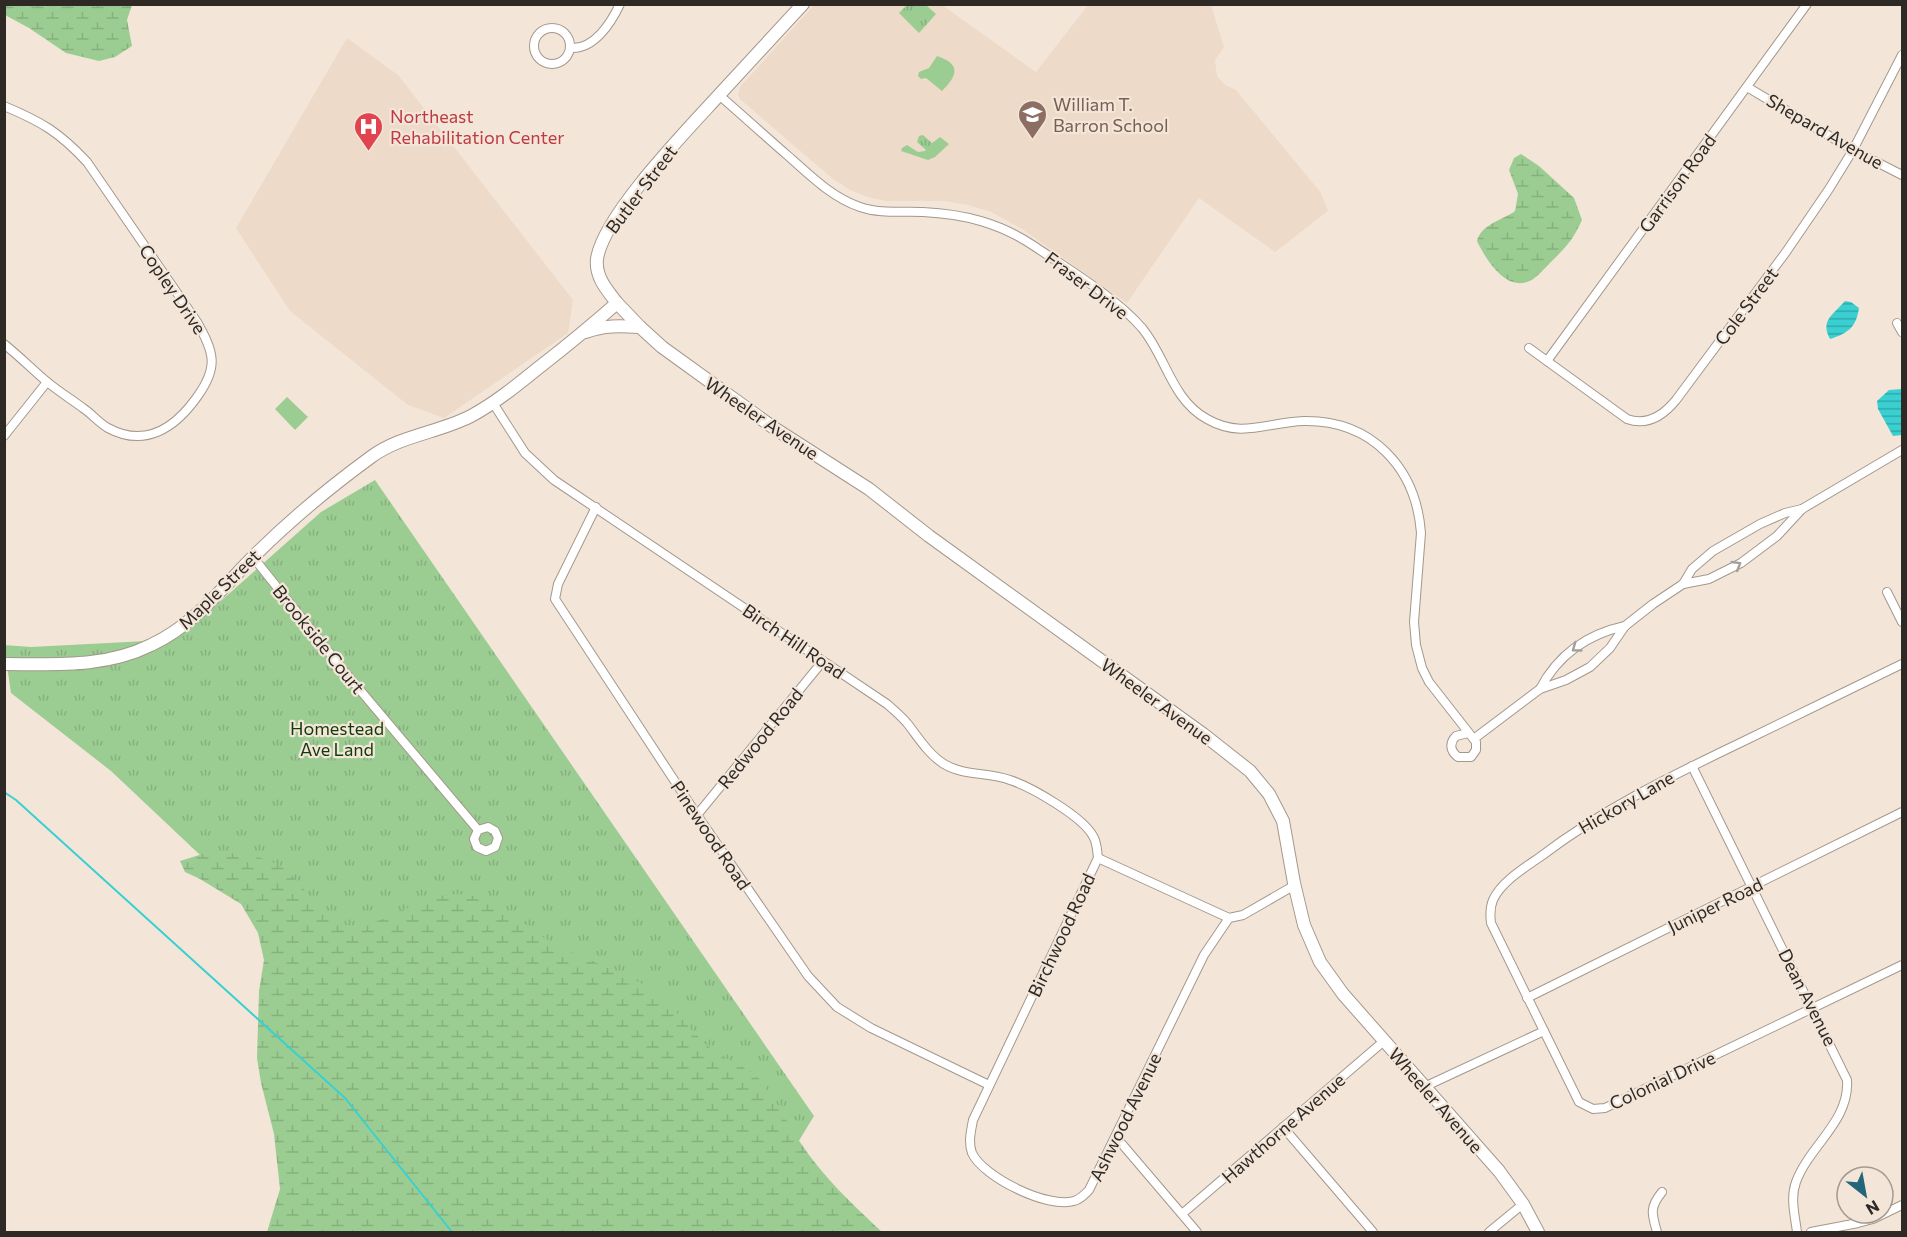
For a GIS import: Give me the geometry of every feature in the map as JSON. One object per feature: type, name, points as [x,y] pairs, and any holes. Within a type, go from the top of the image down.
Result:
[{"type":"street","points":[[570,48],[583,47],[594,39],[612,20],[620,4]]},
{"type":"street","name":"Butler Street","points":[[617,303],[602,282],[597,268],[599,249],[603,240],[626,204],[654,168],[804,4]]},
{"type":"street","name":"Garrison Road","points":[[1547,361],[1807,4]]},
{"type":"street","points":[[552,27],[566,33],[570,48],[565,58],[555,64],[549,64],[538,59],[533,42],[542,30],[552,27]]},
{"type":"street","name":"Cole Street","points":[[1529,348],[1626,419],[1643,422],[1659,417],[1676,400],[1824,197],[1853,150],[1902,55]]},
{"type":"street","name":"Shepard Avenue","points":[[1747,87],[1853,150],[1902,175]]},
{"type":"street","name":"Fraser Drive","points":[[719,95],[823,187],[851,203],[878,211],[960,215],[998,226],[1033,245],[1115,303],[1137,323],[1144,330],[1183,399],[1197,413],[1215,423],[1244,430],[1293,422],[1324,422],[1361,433],[1385,450],[1398,465],[1408,482],[1420,520],[1414,635],[1419,658],[1429,682],[1471,736],[1540,688]]},
{"type":"street","name":"Copley Drive","points":[[4,106],[54,130],[69,142],[87,162],[196,322],[212,354],[205,387],[195,401],[164,430],[145,436],[126,435],[107,427],[47,382],[4,344]]},
{"type":"street","points":[[493,403],[617,303]]},
{"type":"street","name":"Wheeler Avenue","points":[[617,303],[662,347],[774,428],[869,489],[929,536],[1203,734],[1242,765],[1263,786],[1279,811],[1286,830],[1304,926],[1320,962],[1337,986],[1498,1171],[1523,1204],[1538,1233]]},
{"type":"street","points":[[1897,323],[1902,332]]},
{"type":"street","points":[[582,333],[614,326],[640,327]]},
{"type":"street","points":[[4,436],[47,382]]},
{"type":"street","name":"Maple Street","points":[[4,664],[84,664],[119,657],[150,646],[177,631],[195,617],[253,557],[311,505],[371,457],[396,442],[455,424],[493,403]]},
{"type":"street","name":"Birch Hill Road","points":[[493,403],[512,436],[531,460],[554,480],[896,712],[942,763],[961,771],[1010,780],[1043,795],[1083,823],[1093,836],[1098,858]]},
{"type":"street","points":[[1540,688],[1566,680],[1590,667],[1610,648],[1625,626],[1683,584],[1698,563],[1728,541],[1776,517],[1802,509],[1902,450]]},
{"type":"street","name":"Pinewood Road","points":[[596,507],[558,584],[555,598],[696,814],[799,964],[826,997],[871,1028],[989,1085]]},
{"type":"street","points":[[1683,584],[1709,579],[1741,563],[1777,536],[1802,509]]},
{"type":"street","name":"Brookside Court","points":[[253,557],[478,830]]},
{"type":"street","points":[[1887,592],[1902,622]]},
{"type":"street","points":[[1540,688],[1555,666],[1575,647],[1599,633],[1625,626]]},
{"type":"street","name":"Redwood Road","points":[[696,814],[823,661]]},
{"type":"street","name":"Hickory Lane","points":[[1544,1031],[1491,923],[1491,907],[1498,893],[1526,867],[1593,819],[1650,786],[1902,664]]},
{"type":"street","name":"Dean Avenue","points":[[1692,766],[1844,1070],[1848,1089],[1846,1099],[1796,1181],[1793,1201],[1797,1233]]},
{"type":"street","name":"Juniper Road","points":[[1527,998],[1902,812]]},
{"type":"street","name":"Birchwood Road","points":[[970,1147],[973,1120],[1098,858],[1228,918]]},
{"type":"street","points":[[1228,918],[1244,915],[1295,885]]},
{"type":"street","name":"Ashwood Avenue","points":[[970,1147],[980,1165],[1012,1186],[1030,1194],[1064,1202],[1082,1197],[1089,1190],[1116,1137],[1198,966],[1228,918]]},
{"type":"street","name":"Colonial Drive","points":[[1544,1031],[1576,1098],[1588,1108],[1599,1109],[1611,1106],[1902,965]]},
{"type":"street","points":[[1424,1087],[1544,1031]]},
{"type":"street","name":"Hawthorne Avenue","points":[[1182,1214],[1384,1041]]},
{"type":"street","points":[[1283,1127],[1373,1233]]},
{"type":"street","points":[[1116,1137],[1197,1233]]},
{"type":"street","points":[[1657,1233],[1652,1209],[1654,1202],[1662,1192]]},
{"type":"street","points":[[1489,1233],[1523,1204]]},
{"type":"street","points":[[1811,1233],[1866,1221],[1902,1205]]},
{"type":"shaded area","name":"William T. Barron School","points":[[814,5],[942,5],[1036,72],[1088,5],[1211,5],[1224,47],[1215,60],[1217,76],[1225,85],[1236,90],[1321,193],[1328,211],[1275,252],[1199,198],[1127,303],[1022,229],[991,212],[945,201],[885,201],[850,190],[833,179],[740,99],[738,95],[740,87]]},
{"type":"shaded area","name":"Northeast Rehabilitation Center","points":[[347,38],[398,75],[573,300],[568,333],[444,418],[408,405],[290,311],[236,228]]},
{"type":"green space","points":[[4,5],[132,5],[127,20],[132,46],[115,57],[99,61],[66,53],[5,15]]},
{"type":"green space","points":[[907,5],[926,5],[936,14],[919,33],[899,13]]},
{"type":"green space","points":[[937,56],[950,63],[954,71],[951,80],[942,91],[926,78],[921,79],[918,76],[919,72],[929,68]]},
{"type":"green space","points":[[923,135],[932,143],[940,137],[949,144],[935,157],[928,160],[901,151],[907,145],[918,152],[925,151],[917,142],[919,136]]},
{"type":"green space","points":[[1521,154],[1539,166],[1574,198],[1582,220],[1568,244],[1536,277],[1519,283],[1511,281],[1497,271],[1477,241],[1479,235],[1488,226],[1515,211],[1518,194],[1509,170],[1514,158]]},
{"type":"green space","points":[[287,397],[308,417],[295,430],[275,409]]},
{"type":"green space","name":"Homestead Ave Land","points":[[375,480],[814,1116],[769,1190],[390,1034],[111,771],[11,693],[4,645],[31,647],[146,641],[214,607],[321,512]]},
{"type":"green space","points":[[209,852],[250,856],[278,865],[294,878],[320,910],[336,922],[346,925],[369,924],[443,895],[461,894],[481,898],[503,907],[553,943],[649,988],[662,996],[710,1048],[747,1070],[764,1084],[795,1135],[818,1167],[882,1232],[267,1232],[280,1189],[274,1134],[257,1058],[259,991],[264,960],[258,933],[241,904],[185,872],[180,861]]},
{"type":"water","points":[[1845,301],[1859,308],[1856,320],[1846,332],[1830,339],[1826,327],[1827,322]]},
{"type":"water","points":[[1902,389],[1902,435],[1893,436],[1878,409],[1877,401],[1889,390]]},
{"type":"waterway","points":[[4,792],[16,800],[345,1098],[452,1232]]},
{"type":"place","name":"William T. Barron School","points":[[1032,140]]},
{"type":"place","name":"Northeast Rehabilitation Center","points":[[369,152]]}]
